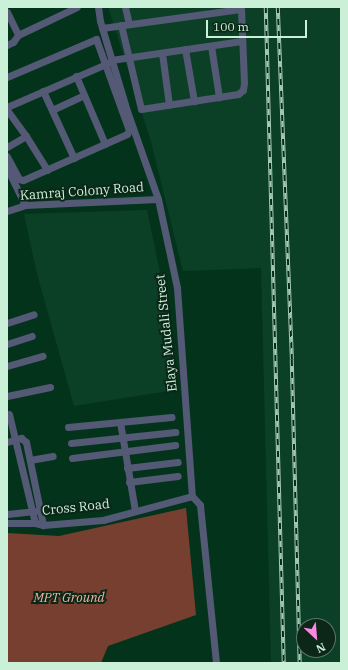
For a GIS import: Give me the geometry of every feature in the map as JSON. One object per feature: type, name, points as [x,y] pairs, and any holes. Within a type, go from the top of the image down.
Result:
[{"type":"street","points":[[10,7],[7,10],[18,35]]},
{"type":"street","points":[[7,45],[13,42],[18,35],[62,10],[77,7]]},
{"type":"street","name":"Elaya Mudali Street","points":[[98,7],[102,28],[127,111],[158,199],[177,288],[192,496],[200,505],[216,663]]},
{"type":"street","points":[[125,7],[129,24]]},
{"type":"street","points":[[102,28],[121,25],[241,8],[243,90],[238,94],[141,109],[121,25]]},
{"type":"street","points":[[7,77],[96,39],[128,130],[127,134],[106,144],[21,180],[7,156]]},
{"type":"street","points":[[7,107],[112,61],[129,57],[242,41]]},
{"type":"street","points":[[211,46],[219,97]]},
{"type":"street","points":[[185,49],[194,101]]},
{"type":"street","points":[[162,53],[169,104]]},
{"type":"street","points":[[76,76],[106,144]]},
{"type":"street","points":[[43,91],[74,158]]},
{"type":"street","points":[[52,110],[84,95]]},
{"type":"street","points":[[7,110],[26,136],[46,170]]},
{"type":"street","points":[[7,147],[26,136]]},
{"type":"street","points":[[7,168],[25,206]]},
{"type":"street","name":"Kamraj Colony Road","points":[[7,211],[25,206],[158,199]]},
{"type":"street","points":[[7,323],[34,314]]},
{"type":"street","points":[[7,344],[32,336]]},
{"type":"street","points":[[7,366],[43,356]]},
{"type":"street","points":[[7,396],[50,387]]},
{"type":"street","points":[[9,414],[36,511],[43,525]]},
{"type":"street","points":[[68,427],[172,417]]},
{"type":"street","points":[[120,422],[134,511]]},
{"type":"street","points":[[71,443],[175,432]]},
{"type":"street","points":[[7,442],[24,440],[30,460],[36,511],[35,523]]},
{"type":"street","points":[[72,458],[124,450],[176,445]]},
{"type":"street","points":[[30,460],[53,456]]},
{"type":"street","points":[[127,468],[178,462]]},
{"type":"street","points":[[129,482],[178,476]]},
{"type":"street","name":"Cross Road","points":[[7,523],[35,523],[43,525],[103,520],[192,496]]},
{"type":"street","points":[[7,514],[36,511]]},
{"type":"shaded area","points":[[108,7],[341,7],[341,663],[271,663],[261,268],[183,271],[150,138]]},
{"type":"shaded area","points":[[147,210],[166,301],[174,390],[74,406],[36,270],[24,214]]},
{"type":"green space","name":"MPT Ground","points":[[186,508],[196,615],[108,646],[101,663],[7,663],[7,533],[59,536]]},
{"type":"railway","points":[[266,7],[284,663]]},
{"type":"railway","points":[[278,7],[292,360],[300,663]]}]
